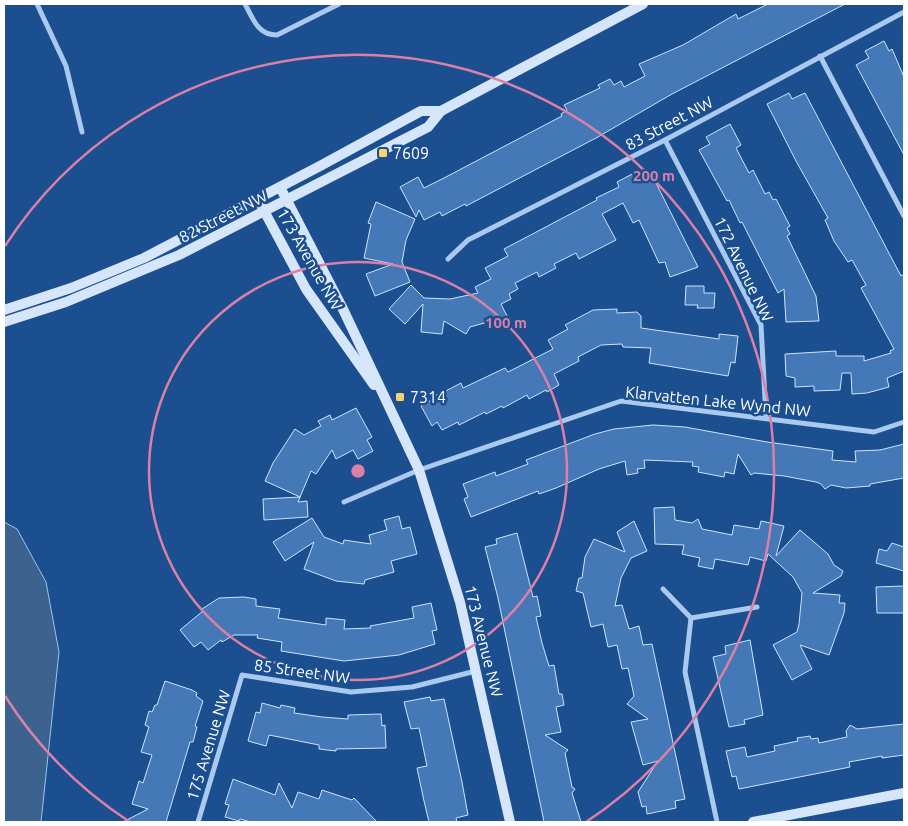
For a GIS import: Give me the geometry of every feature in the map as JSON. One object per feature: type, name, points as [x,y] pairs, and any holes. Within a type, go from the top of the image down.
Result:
[{"type":"main road","name":"82 Street NW","points":[[4,310],[107,274],[258,199],[421,111],[441,110],[643,4]]},
{"type":"main road","name":"82 Street NW","points":[[4,322],[66,302],[197,247],[428,127],[441,110]]},
{"type":"main road","name":"173 Avenue NW","points":[[280,187],[419,470],[460,602],[510,822]]},
{"type":"main road","name":"173 Avenue NW","points":[[258,199],[306,288],[389,406]]},
{"type":"main road","points":[[753,822],[904,793]]},
{"type":"street","points":[[37,4],[66,66],[82,132]]},
{"type":"street","points":[[245,4],[259,29],[266,35],[277,35],[339,4]]},
{"type":"street","name":"83 Street NW","points":[[448,259],[468,240],[664,140],[904,12]]},
{"type":"street","points":[[820,56],[904,216]]},
{"type":"street","name":"172 Avenue NW","points":[[664,140],[761,325],[766,418]]},
{"type":"street","name":"Klarvatten Lake Wynd NW","points":[[419,470],[620,401],[874,432],[904,422]]},
{"type":"street","points":[[344,502],[419,470]]},
{"type":"street","points":[[663,589],[691,618]]},
{"type":"street","points":[[691,618],[757,607]]},
{"type":"street","points":[[691,618],[685,672],[717,822]]},
{"type":"street","name":"85 Street NW","points":[[242,675],[351,692],[412,687],[476,671]]},
{"type":"street","name":"175 Avenue NW","points":[[198,822],[242,675]]},
{"type":"water","points":[[4,522],[17,529],[46,582],[59,652],[41,822],[4,822]]},
{"type":"building","points":[[768,4],[845,4],[672,94],[596,138],[466,206],[465,204],[442,216],[440,212],[424,220],[419,210],[416,217],[400,187],[418,177],[424,188],[562,116],[561,114],[567,110],[564,105],[600,88],[598,85],[610,79],[614,85],[621,81],[624,87],[645,76],[639,64],[683,45],[736,14],[738,19]]},
{"type":"building","points":[[884,41],[889,51],[892,49],[904,77],[904,155],[856,65],[869,58],[865,51]]},
{"type":"building","points":[[789,93],[792,99],[805,93],[901,276],[904,274],[904,371],[887,378],[889,387],[867,393],[852,394],[851,373],[842,373],[840,390],[814,391],[814,386],[795,387],[795,378],[786,376],[785,354],[836,351],[836,356],[864,356],[864,361],[891,353],[890,351],[894,349],[861,288],[866,285],[852,260],[848,262],[834,241],[825,220],[828,218],[767,104]]},
{"type":"building","points":[[730,124],[741,145],[736,148],[749,173],[753,170],[765,194],[769,192],[773,200],[776,199],[790,226],[787,228],[790,234],[787,236],[816,296],[819,321],[786,322],[784,289],[778,293],[742,222],[740,223],[729,200],[727,201],[699,150],[710,144],[706,137]]},
{"type":"building","points":[[650,171],[698,267],[670,277],[665,262],[659,263],[639,220],[633,223],[623,203],[602,214],[616,240],[579,259],[576,253],[554,264],[556,268],[539,277],[537,272],[515,283],[518,289],[509,294],[511,299],[501,304],[508,318],[497,324],[495,320],[470,327],[466,334],[444,321],[442,334],[421,332],[423,304],[405,324],[389,309],[411,285],[424,298],[450,299],[478,293],[475,287],[491,279],[485,268],[508,256],[504,249],[619,187],[617,182],[636,172],[639,176]]},
{"type":"building","points":[[376,202],[415,219],[406,240],[402,262],[410,282],[375,296],[366,274],[393,264],[364,258],[371,224],[368,223]]},
{"type":"building","points":[[686,286],[704,286],[704,293],[715,293],[714,308],[697,308],[698,305],[685,305]]},
{"type":"building","points":[[617,309],[617,313],[637,312],[641,316],[641,328],[719,339],[719,334],[738,336],[735,363],[731,362],[728,376],[649,363],[651,348],[623,347],[622,344],[601,345],[578,357],[579,361],[554,374],[559,385],[547,392],[546,390],[529,399],[527,395],[503,408],[502,406],[486,414],[485,412],[459,425],[458,422],[442,430],[437,422],[432,426],[421,406],[430,401],[432,394],[438,395],[461,383],[463,388],[505,368],[508,372],[553,349],[548,340],[568,329],[565,325],[593,310]]},
{"type":"building","points":[[356,408],[372,437],[367,440],[373,451],[358,459],[353,450],[336,459],[332,450],[316,474],[311,471],[298,502],[307,501],[308,517],[264,520],[263,499],[300,497],[265,481],[273,463],[295,429],[304,435],[321,426],[318,421],[330,415],[332,420]]},
{"type":"building","points":[[653,425],[685,427],[767,442],[833,451],[832,460],[856,462],[855,451],[880,450],[904,444],[904,478],[870,484],[870,486],[846,488],[831,485],[825,489],[816,482],[784,476],[754,473],[751,475],[738,454],[734,474],[725,472],[724,477],[698,472],[699,467],[692,466],[693,462],[644,460],[645,468],[637,469],[638,473],[627,475],[625,461],[599,469],[556,488],[539,494],[538,491],[471,517],[464,499],[468,497],[463,484],[495,472],[496,476],[528,464],[526,460],[595,434],[614,429]]},
{"type":"building","points":[[674,507],[675,520],[692,523],[698,519],[702,529],[732,535],[734,525],[759,529],[761,521],[784,526],[776,556],[800,530],[828,554],[834,565],[843,571],[841,576],[813,593],[840,595],[839,603],[845,603],[844,613],[829,655],[800,645],[812,669],[792,680],[773,645],[797,632],[802,593],[793,577],[768,554],[766,561],[750,557],[748,565],[715,559],[713,569],[698,566],[700,558],[682,554],[684,545],[655,544],[654,508]]},
{"type":"building","points":[[399,516],[402,529],[410,527],[417,554],[391,561],[394,572],[365,580],[364,584],[336,581],[304,569],[314,542],[285,561],[273,542],[312,518],[324,537],[343,544],[344,540],[371,544],[369,535],[387,530],[384,520]]},
{"type":"building","points":[[634,521],[647,551],[631,558],[621,578],[615,606],[622,605],[629,629],[639,626],[643,645],[652,644],[685,799],[675,801],[676,808],[647,814],[646,806],[642,807],[638,792],[658,761],[643,765],[631,722],[648,719],[627,704],[634,696],[628,668],[622,669],[617,645],[608,647],[603,624],[591,627],[583,593],[576,591],[579,578],[582,578],[585,557],[594,539],[625,552],[617,532]]},
{"type":"building","points":[[517,533],[533,597],[537,596],[541,616],[536,617],[542,643],[549,666],[554,665],[559,694],[562,694],[564,705],[556,707],[561,732],[545,735],[568,750],[565,753],[572,787],[575,789],[572,793],[581,822],[544,822],[498,598],[485,547],[497,544],[496,539]]},
{"type":"building","points":[[892,543],[904,547],[904,571],[876,563],[879,549],[887,551]]},
{"type":"building","points":[[904,586],[904,613],[877,613],[876,587]]},
{"type":"building","points":[[244,597],[256,599],[256,606],[280,609],[278,618],[326,625],[326,618],[345,620],[344,629],[371,628],[370,626],[414,618],[412,607],[431,603],[437,630],[432,631],[435,644],[399,655],[344,661],[281,651],[282,642],[257,638],[258,635],[234,635],[222,642],[221,640],[208,650],[201,642],[194,647],[180,630],[203,611],[202,609],[219,598]]},
{"type":"building","points":[[750,640],[763,715],[744,720],[745,724],[729,727],[713,657],[726,654],[725,646]]},
{"type":"building","points":[[165,681],[192,690],[203,701],[195,726],[197,727],[193,742],[190,742],[166,822],[123,822],[148,809],[132,804],[139,781],[143,783],[152,755],[141,752],[149,727],[145,725],[149,711],[152,712],[155,705],[157,705]]},
{"type":"building","points":[[430,697],[431,701],[444,699],[462,782],[468,815],[456,818],[457,822],[429,822],[424,801],[417,768],[427,766],[419,728],[411,729],[404,702]]},
{"type":"building","points":[[262,703],[280,708],[281,705],[295,708],[294,713],[322,717],[348,719],[348,715],[381,714],[382,726],[385,725],[386,748],[336,749],[336,751],[319,749],[319,745],[269,735],[266,746],[248,741],[256,712],[260,713]]},
{"type":"building","points":[[904,724],[904,755],[882,758],[882,756],[849,762],[850,767],[739,789],[736,776],[732,777],[726,751],[745,747],[747,757],[775,751],[774,746],[798,741],[797,738],[810,736],[811,739],[818,738],[819,743],[847,737],[846,731],[850,725],[857,729]]},
{"type":"building","points":[[233,779],[275,795],[279,783],[292,808],[298,792],[319,799],[322,790],[352,800],[354,798],[377,822],[251,822],[225,817],[229,805],[225,804]]},
{"type":"place","name":"7609","points":[[383,153]]},
{"type":"place","name":"7314","points":[[400,397]]}]
